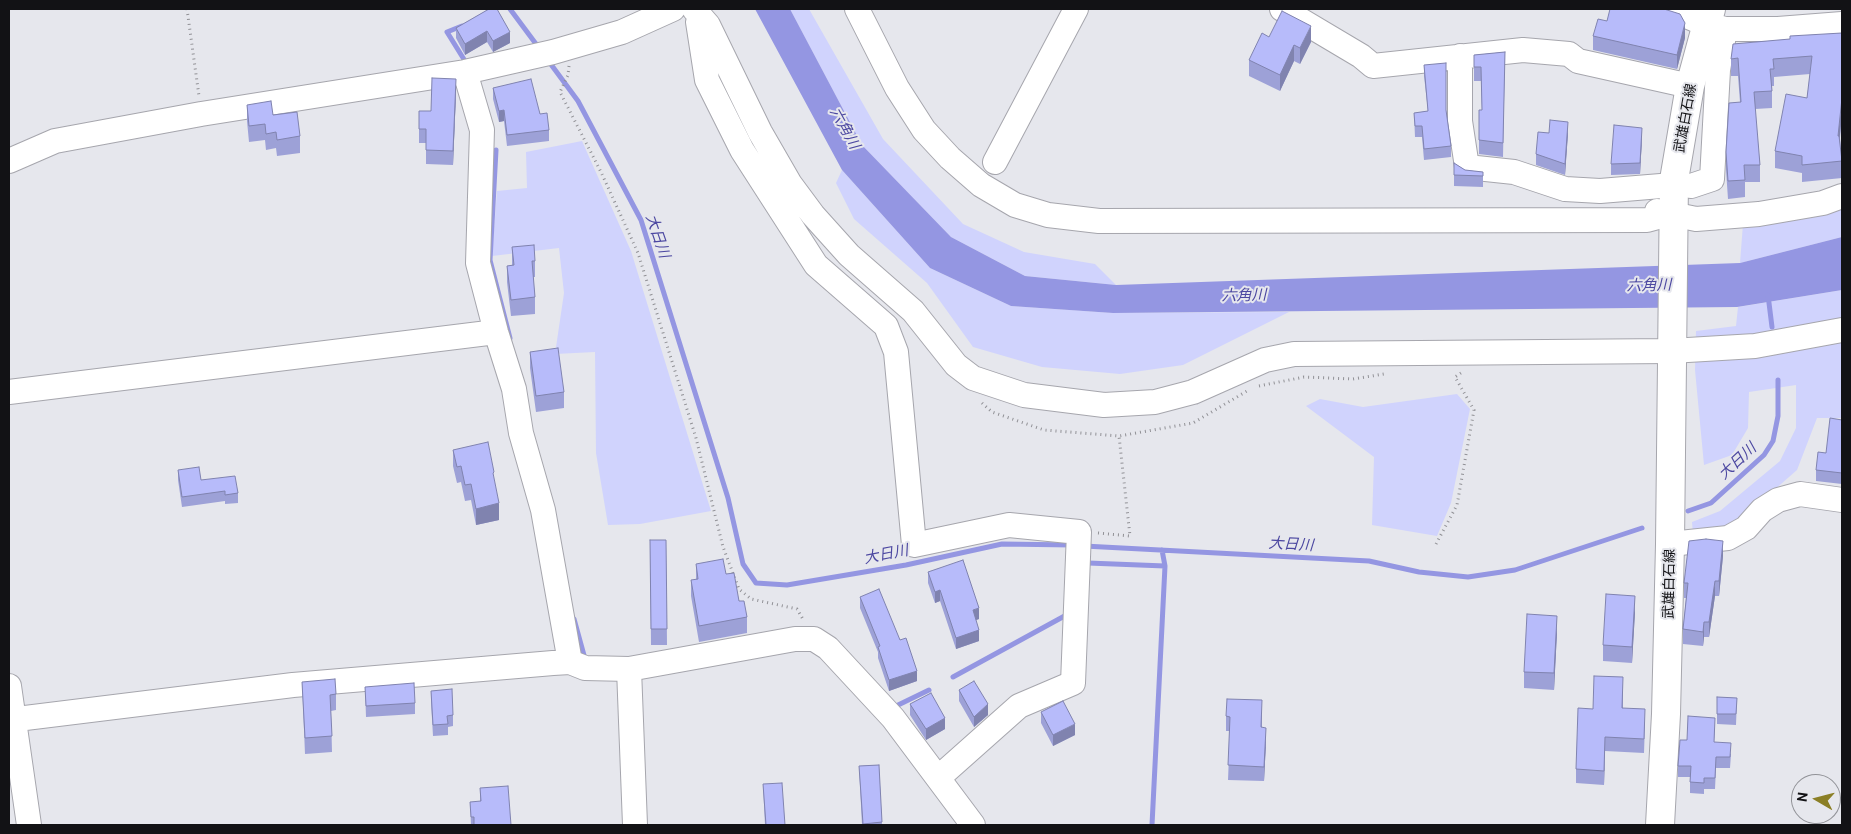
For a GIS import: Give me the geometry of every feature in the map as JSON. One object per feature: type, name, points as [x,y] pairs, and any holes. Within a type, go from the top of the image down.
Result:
[{"type":"main road","name":"武雄白石線","points":[[1660,825],[1666,714],[1670,544],[1672,221],[1674,180],[1690,86],[1714,21]]},
{"type":"street","points":[[9,161],[55,141],[201,114],[465,72],[520,60],[622,32],[673,9]]},
{"type":"street","points":[[857,9],[897,88],[924,130],[950,158],[981,185],[1015,205],[1048,215],[1099,221],[1672,221],[1759,214],[1823,203],[1842,196]]},
{"type":"street","points":[[994,162],[1076,9]]},
{"type":"street","points":[[1282,9],[1361,56],[1374,66],[1523,50],[1569,54],[1578,61],[1690,86]]},
{"type":"street","points":[[1670,9],[1714,21],[1778,29],[1842,24]]},
{"type":"street","points":[[695,11],[708,26],[760,132],[790,184],[813,215],[850,255],[913,311],[956,365],[973,378],[1002,388],[1062,401],[1104,405],[1155,402],[1194,392],[1265,360],[1294,354],[1755,346],[1842,330]]},
{"type":"street","points":[[695,11],[707,80],[742,150],[816,265],[886,326],[896,352],[914,545],[1009,525],[1080,541],[1073,683],[1019,706],[938,778]]},
{"type":"street","points":[[1691,186],[1712,179],[1718,70],[1714,21]]},
{"type":"street","points":[[1460,56],[1460,121],[1467,166],[1514,172],[1565,189],[1600,191],[1661,186]]},
{"type":"street","points":[[465,72],[482,130],[478,263],[496,332],[514,389],[521,433],[543,510],[570,662]]},
{"type":"street","points":[[1565,189],[1584,202],[1672,221]]},
{"type":"street","points":[[9,392],[496,332]]},
{"type":"street","points":[[1670,544],[1728,538],[1746,528],[1762,510],[1778,500],[1800,494],[1842,500]]},
{"type":"street","points":[[11,720],[293,685],[570,662],[586,668],[629,669],[795,639],[814,639],[828,648],[893,718],[973,825]]},
{"type":"street","points":[[629,669],[635,825]]},
{"type":"street","points":[[9,686],[11,720],[29,825]]},
{"type":"path","points":[[187,9],[201,114]]},
{"type":"path","points":[[568,75],[560,92],[638,252],[696,438],[723,547],[739,589],[751,599],[798,609],[814,639]]},
{"type":"path","points":[[1436,544],[1457,505],[1474,410],[1455,377],[1463,371]]},
{"type":"path","points":[[1080,541],[1130,536],[1119,436]]},
{"type":"shaded area","points":[[790,9],[809,9],[883,139],[963,224],[1024,252],[1095,264],[1116,285],[1025,276],[951,237],[862,145]]},
{"type":"shaded area","points":[[582,141],[631,251],[711,511],[640,524],[608,525],[596,453],[595,352],[555,354],[564,293],[559,248],[492,256],[497,191],[527,188],[526,152]]},
{"type":"shaded area","points":[[842,170],[930,268],[1011,306],[1113,313],[1289,312],[1183,365],[1120,374],[1042,367],[973,347],[927,283],[854,219],[836,183]]},
{"type":"shaded area","points":[[1842,191],[1842,237],[1740,263],[1744,211]]},
{"type":"shaded area","points":[[1842,290],[1842,418],[1817,418],[1797,470],[1733,526],[1693,534],[1692,522],[1720,511],[1780,461],[1796,428],[1796,385],[1749,392],[1748,428],[1732,455],[1704,465],[1695,370],[1696,331],[1736,326],[1738,307]]},
{"type":"shaded area","points":[[1457,394],[1470,409],[1451,503],[1437,536],[1372,525],[1374,457],[1306,406],[1320,399],[1363,407]]},
{"type":"water","name":"六角川","points":[[755,9],[790,9],[862,145],[951,237],[1025,276],[1116,285],[1740,263],[1842,237],[1842,290],[1737,307],[1113,313],[1011,306],[930,268],[842,170]]},
{"type":"building","points":[[489,9],[497,9],[510,32],[493,41],[487,31],[465,44],[456,28]]},
{"type":"building","points":[[1610,9],[1664,9],[1680,14],[1685,23],[1677,55],[1593,36],[1598,19],[1607,21]]},
{"type":"building","points":[[1282,11],[1311,26],[1300,48],[1294,45],[1280,75],[1249,60],[1262,33],[1269,37]]},
{"type":"building","points":[[1842,33],[1842,98],[1838,136],[1842,161],[1802,165],[1802,156],[1775,151],[1786,94],[1807,98],[1812,56],[1773,59],[1774,69],[1770,69],[1772,91],[1754,92],[1760,165],[1744,165],[1745,180],[1728,181],[1726,152],[1729,103],[1741,102],[1738,58],[1731,59],[1733,44],[1790,39],[1790,36]]},
{"type":"building","points":[[1505,52],[1503,143],[1479,140],[1479,110],[1482,110],[1481,67],[1474,67],[1474,55]]},
{"type":"building","points":[[1446,63],[1446,110],[1451,146],[1424,149],[1422,126],[1415,126],[1414,113],[1428,111],[1424,65]]},
{"type":"building","points":[[432,78],[456,79],[453,151],[426,150],[426,129],[419,129],[419,111],[431,111]]},
{"type":"building","points":[[531,79],[540,114],[547,113],[549,130],[507,135],[504,110],[499,111],[493,88]]},
{"type":"building","points":[[271,101],[273,115],[297,112],[300,136],[277,140],[276,132],[266,134],[265,124],[249,126],[247,105]]},
{"type":"building","points":[[1550,120],[1568,122],[1565,164],[1536,154],[1538,132],[1549,133]]},
{"type":"building","points":[[1614,125],[1642,128],[1640,163],[1611,164]]},
{"type":"building","points":[[1454,163],[1465,170],[1483,172],[1483,176],[1454,175]]},
{"type":"building","points":[[534,245],[535,261],[532,261],[535,297],[511,300],[507,266],[514,265],[512,247]]},
{"type":"building","points":[[558,348],[564,392],[536,396],[530,352]]},
{"type":"building","points":[[1830,418],[1842,420],[1842,473],[1816,470],[1818,452],[1826,453]]},
{"type":"building","points":[[488,442],[499,503],[476,509],[471,484],[465,485],[461,466],[457,467],[453,450]]},
{"type":"building","points":[[199,467],[201,480],[235,476],[238,493],[225,495],[225,491],[182,497],[178,470]]},
{"type":"building","points":[[1706,539],[1723,541],[1719,581],[1715,581],[1709,622],[1704,622],[1703,632],[1683,629],[1688,583],[1684,583],[1689,541]]},
{"type":"building","points":[[650,540],[666,540],[667,629],[651,629]]},
{"type":"building","points":[[723,559],[726,574],[734,573],[739,601],[744,601],[747,617],[699,626],[691,580],[698,579],[696,564]]},
{"type":"building","points":[[963,560],[979,608],[973,610],[979,630],[956,638],[940,590],[935,592],[928,572]]},
{"type":"building","points":[[879,589],[900,640],[906,638],[917,671],[889,680],[878,647],[880,646],[860,597]]},
{"type":"building","points":[[1606,594],[1635,596],[1632,647],[1603,645]]},
{"type":"building","points":[[1527,614],[1557,616],[1554,673],[1524,672]]},
{"type":"building","points":[[1594,676],[1623,677],[1622,708],[1645,709],[1644,739],[1605,737],[1604,771],[1576,769],[1578,708],[1593,709]]},
{"type":"building","points":[[335,679],[336,694],[330,695],[332,736],[305,738],[302,682]]},
{"type":"building","points":[[974,681],[988,704],[974,717],[959,690]]},
{"type":"building","points":[[414,683],[415,703],[366,706],[365,687]]},
{"type":"building","points":[[452,689],[453,715],[447,716],[448,724],[433,725],[431,691]]},
{"type":"building","points":[[931,693],[945,718],[926,729],[910,704]]},
{"type":"building","points":[[1717,697],[1737,698],[1736,714],[1717,714]]},
{"type":"building","points":[[1227,699],[1262,700],[1261,727],[1266,728],[1264,767],[1228,765],[1230,717],[1226,716]]},
{"type":"building","points":[[1063,701],[1075,724],[1053,735],[1041,712]]},
{"type":"building","points":[[1688,716],[1715,718],[1714,742],[1731,743],[1730,757],[1716,757],[1715,778],[1704,778],[1704,783],[1690,782],[1691,766],[1678,766],[1680,740],[1687,740]]},
{"type":"building","points":[[879,765],[882,822],[863,824],[859,766]]},
{"type":"building","points":[[782,783],[785,825],[766,825],[763,784]]},
{"type":"building","points":[[508,786],[511,825],[474,825],[474,817],[471,817],[470,802],[481,801],[480,788]]},
{"type":"waterway","name":"大日川","points":[[510,9],[539,48]]},
{"type":"waterway","points":[[462,26],[447,32],[465,61]]},
{"type":"waterway","name":"大日川","points":[[547,59],[578,101],[641,220],[728,498],[743,564],[756,583],[787,585],[906,565],[1002,544],[1073,545]]},
{"type":"waterway","points":[[496,150],[490,260],[510,338]]},
{"type":"waterway","name":"大日川","points":[[1768,295],[1772,327]]},
{"type":"waterway","name":"大日川","points":[[1688,511],[1711,503],[1764,455],[1773,441],[1778,416],[1778,380]]},
{"type":"waterway","name":"大日川","points":[[1084,546],[1369,561],[1419,572],[1468,577],[1515,570],[1642,528]]},
{"type":"waterway","points":[[1152,825],[1165,566],[1162,550]]},
{"type":"waterway","points":[[1088,563],[1165,566]]},
{"type":"waterway","points":[[953,677],[1070,613]]},
{"type":"waterway","points":[[574,619],[585,659]]},
{"type":"waterway","points":[[892,705],[894,707],[929,690]]}]
